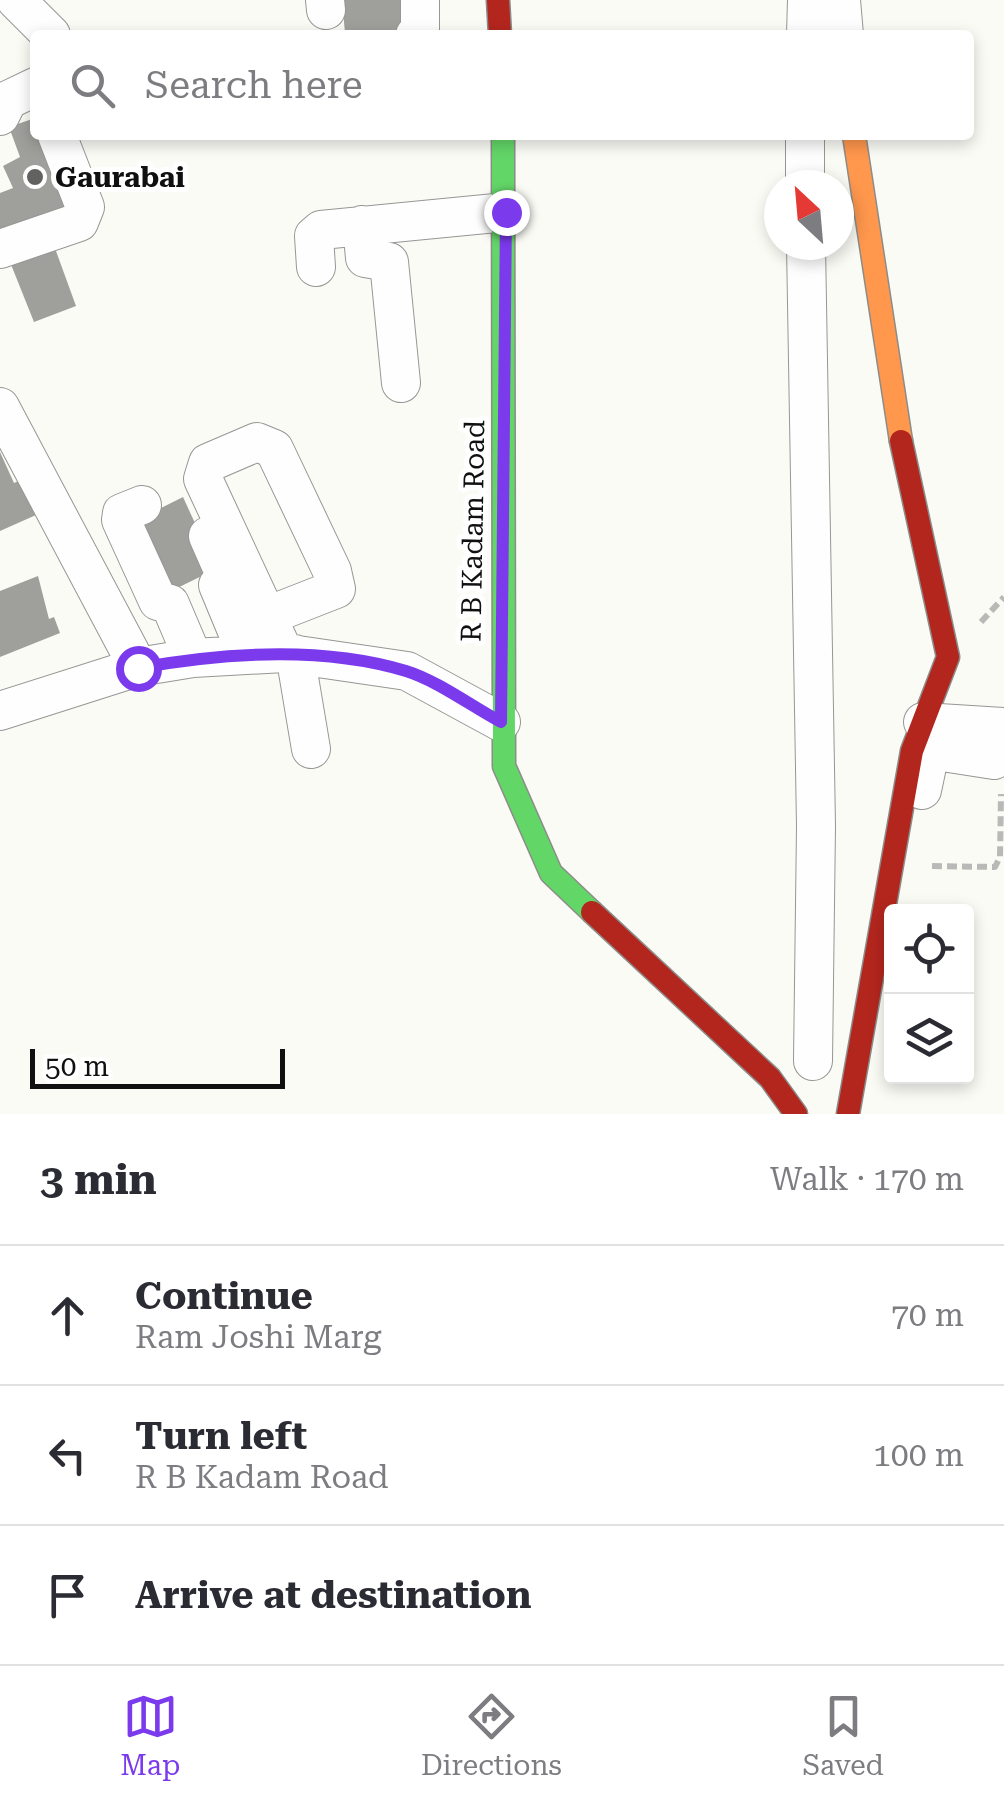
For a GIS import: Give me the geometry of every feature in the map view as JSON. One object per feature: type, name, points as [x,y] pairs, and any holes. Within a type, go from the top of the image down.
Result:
[{"type":"street","points":[[16,0],[46,30]]},
{"type":"street","points":[[420,0],[420,30]]},
{"type":"street","points":[[498,0],[500,30]]},
{"type":"street","points":[[806,30],[807,0]]},
{"type":"street","points":[[842,0],[844,30]]},
{"type":"street","points":[[0,116],[8,100],[30,93]]},
{"type":"street","points":[[0,249],[79,222],[86,207],[59,140]]},
{"type":"street","name":"R B Kadam Road","points":[[503,140],[504,766],[551,873],[770,1078],[796,1114]]},
{"type":"street","points":[[805,140],[805,170]]},
{"type":"street","points":[[848,1114],[855,1064],[914,787],[922,722],[948,657],[907,479],[855,140]]},
{"type":"street","points":[[401,384],[389,262],[348,253],[506,212]]},
{"type":"street","points":[[806,260],[816,826],[813,1061]]},
{"type":"street","points":[[0,407],[138,668]]},
{"type":"street","points":[[142,505],[122,513],[121,520],[158,601],[170,604],[226,577],[191,497],[182,490]]},
{"type":"street","points":[[218,584],[275,654]]},
{"type":"street","points":[[170,604],[193,658]]},
{"type":"street","points":[[267,616],[275,654],[310,749]]},
{"type":"street","points":[[0,711],[138,668],[193,658],[275,654],[407,671],[501,722]]},
{"type":"street","points":[[922,722],[999,743]]},
{"type":"street","points":[[916,856],[914,787],[929,757],[936,751],[999,743]]},
{"type":"street","points":[[770,1078],[813,1061],[855,1064]]},
{"type":"path","points":[[916,856],[926,866],[995,867],[1000,857],[999,743]]},
{"type":"building","points":[[342,0],[409,0],[409,30],[345,30]]},
{"type":"building","name":"Gaurabai","points":[[30,120],[30,140],[50,140],[74,211],[0,241],[0,193],[13,188],[3,166],[20,157],[9,127]]},
{"type":"building","points":[[52,240],[76,306],[34,322],[8,257]]},
{"type":"building","points":[[0,452],[14,483],[21,480],[36,515],[0,531]]},
{"type":"building","points":[[183,497],[216,569],[163,595],[128,517],[158,502],[161,508]]},
{"type":"building","points":[[38,576],[49,619],[54,617],[60,633],[0,657],[0,591]]},
{"type":"traffic: fast","points":[[503,140],[504,766],[551,873],[592,912]]},
{"type":"traffic: slow","points":[[855,140],[901,441]]},
{"type":"traffic: jam","points":[[498,0],[500,30]]},
{"type":"traffic: jam","points":[[848,1114],[912,751],[948,657],[901,441]]},
{"type":"traffic: jam","points":[[592,912],[770,1078],[796,1114]]},
{"type":"place","name":"Gaurabai","points":[[35,177]]},
{"type":"route","points":[[138,668],[193,658],[284,653],[407,671],[501,722],[506,212]]}]
